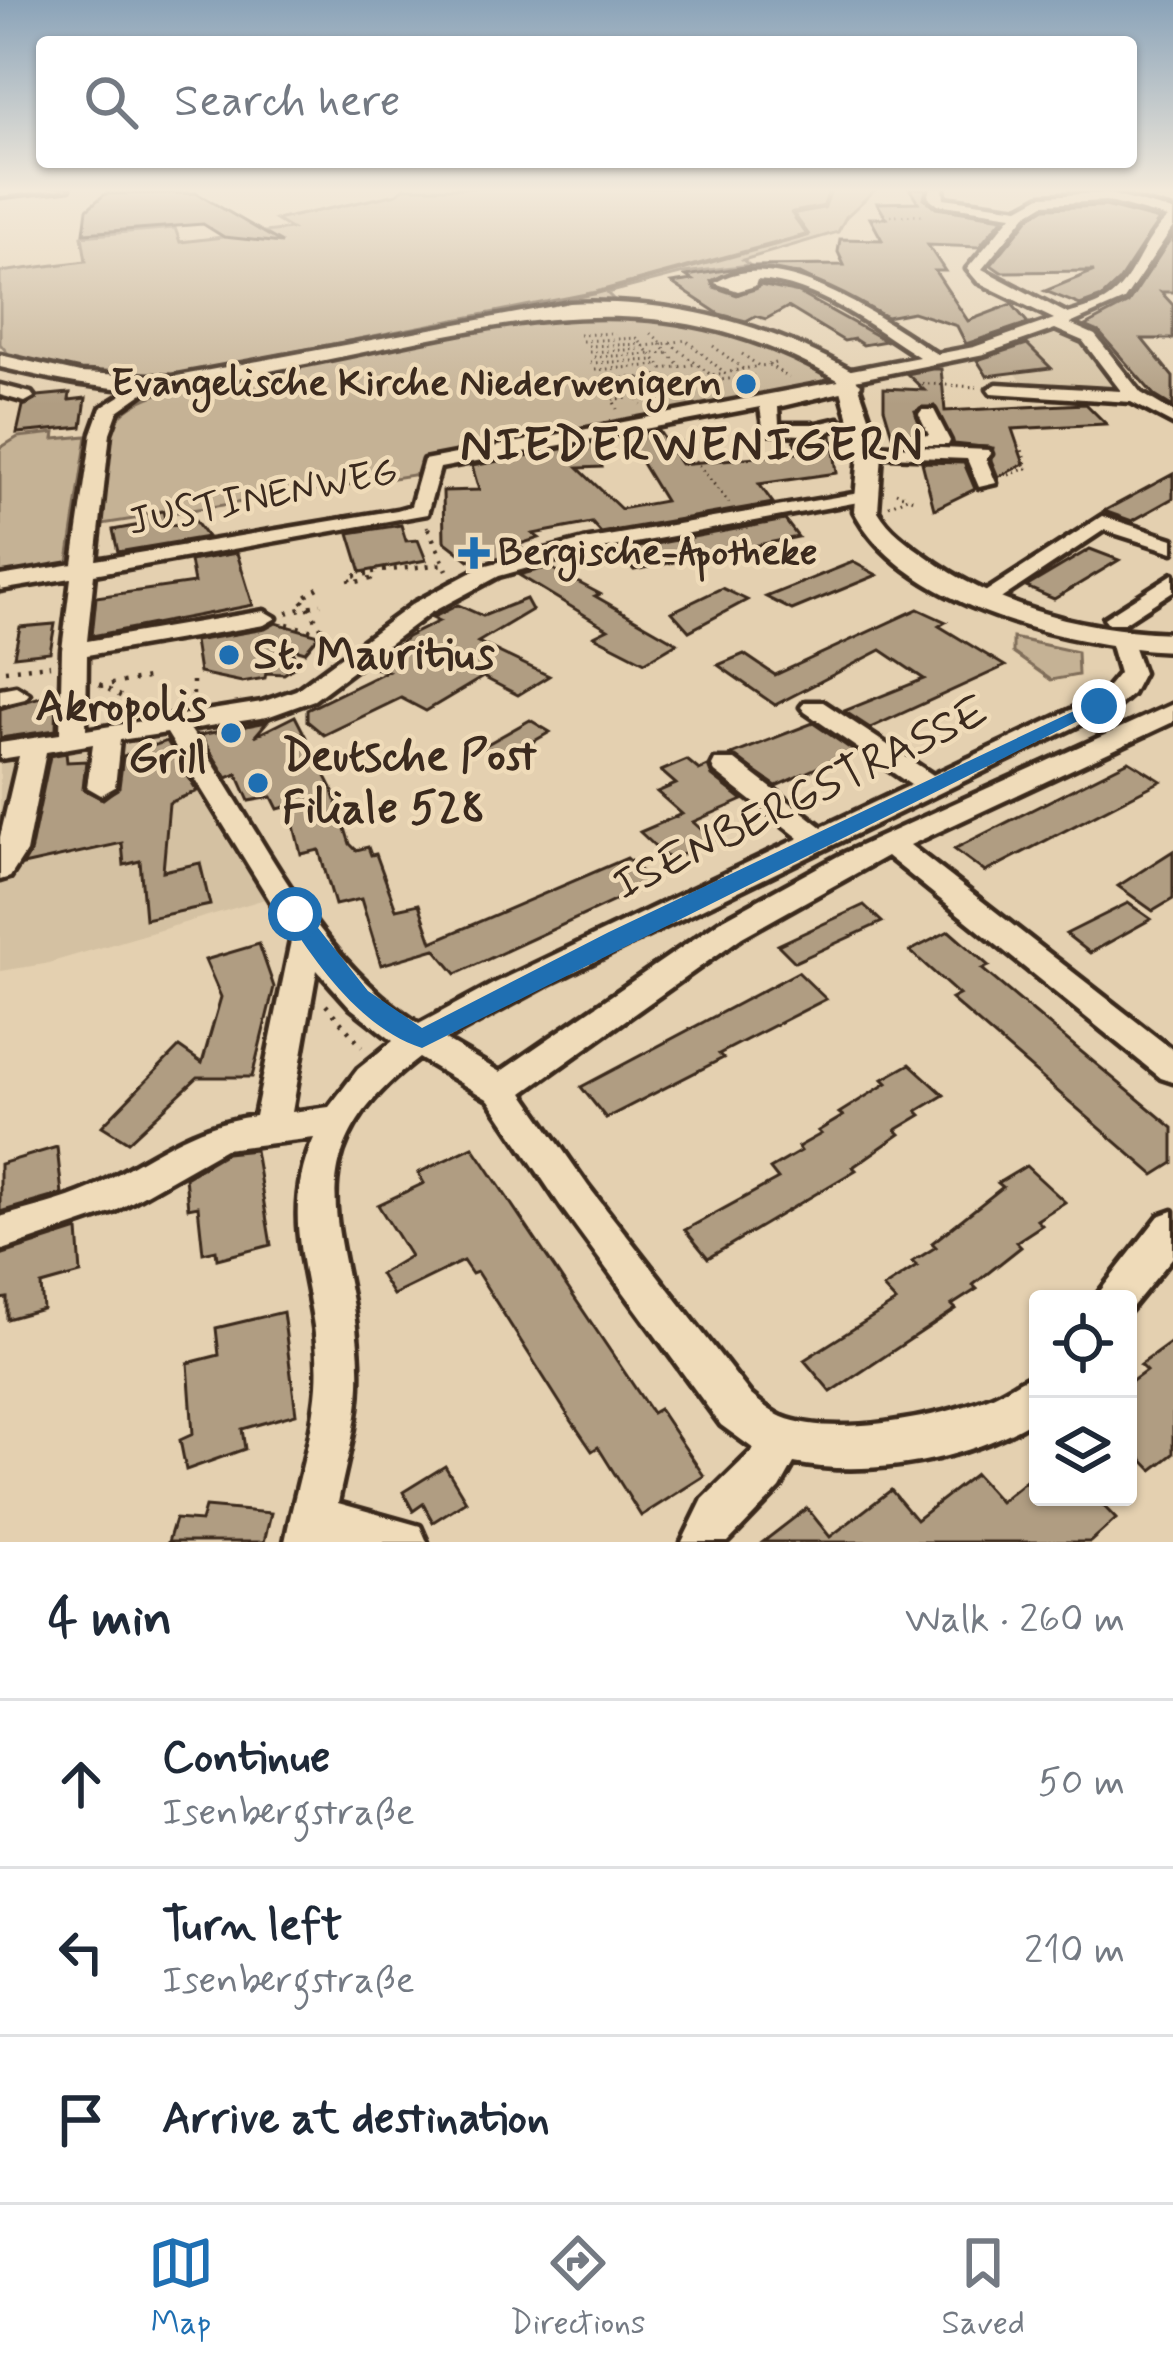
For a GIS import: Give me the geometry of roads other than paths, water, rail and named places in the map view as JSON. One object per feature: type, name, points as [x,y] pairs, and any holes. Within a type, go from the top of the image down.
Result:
[{"type":"main road","points":[[0,361],[80,380],[147,384],[228,375],[600,307],[648,311],[766,337],[851,384],[872,475],[864,495],[866,512],[887,538],[921,566],[982,602],[1034,621],[1119,628],[1173,642]]},
{"type":"street","points":[[981,260],[974,269],[983,279],[1089,338],[1135,397],[1173,418]]},
{"type":"street","points":[[833,423],[820,430],[770,428],[769,403],[822,396],[1063,323],[1120,298],[1146,260]]},
{"type":"street","points":[[749,278],[783,278],[810,285],[935,360]]},
{"type":"street","points":[[74,741],[86,688],[74,652],[82,569],[106,416],[116,402],[147,384]]},
{"type":"street","name":"JUSTINENWEG","points":[[0,583],[420,510],[430,464],[645,408],[851,384]]},
{"type":"street","points":[[998,389],[1135,397]]},
{"type":"street","points":[[0,390],[25,397]]},
{"type":"street","points":[[822,396],[820,423],[833,423],[900,452],[978,454],[995,479]]},
{"type":"street","points":[[865,438],[941,441],[928,414]]},
{"type":"street","points":[[900,452],[904,489]]},
{"type":"street","points":[[0,752],[107,736],[141,719],[176,727],[293,700],[341,671],[454,588],[555,552],[864,495]]},
{"type":"street","points":[[1083,500],[1102,522],[1173,546]]},
{"type":"street","points":[[982,602],[1102,522]]},
{"type":"street","points":[[1119,628],[1173,581]]},
{"type":"street","points":[[74,652],[264,618]]},
{"type":"street","name":"ISENBERGSTRASSE","points":[[341,1120],[373,1077],[422,1039],[819,839],[1117,696],[1131,673],[1119,628]]},
{"type":"street","points":[[814,707],[930,785]]},
{"type":"street","points":[[501,1090],[731,929],[889,843],[1173,712]]},
{"type":"street","points":[[176,727],[218,784],[308,932],[360,997],[383,1018],[501,1090],[575,1197],[736,1410],[782,1439],[839,1444],[950,1433],[1001,1416],[1029,1398]]},
{"type":"street","points":[[100,787],[107,736]]},
{"type":"street","points":[[0,870],[11,852],[34,746]]},
{"type":"street","points":[[725,766],[819,839]]},
{"type":"street","points":[[889,843],[1173,1069]]},
{"type":"street","points":[[271,1126],[308,932]]},
{"type":"street","points":[[0,1234],[121,1192],[197,1143],[271,1126],[341,1120],[320,1165],[313,1207],[338,1362],[337,1404],[311,1531],[404,1542]]},
{"type":"street","points":[[1121,1290],[1173,1228]]},
{"type":"street","points":[[705,1542],[713,1519],[760,1480],[782,1439]]},
{"type":"waterway","points":[[214,368],[595,293],[716,260]]},
{"type":"place","name":"Evangelische Kirche Niederwenigern","points":[[746,384]]},
{"type":"place","name":"Bergische-Apotheke","points":[[474,553]]},
{"type":"place","name":"St. Mauritius","points":[[229,655]]},
{"type":"place","name":"Akropolis Grill","points":[[231,733]]},
{"type":"place","name":"Deutsche Post Filiale 528","points":[[258,783]]},
{"type":"district","name":"NIEDERWENIGERN","points":[[693,446]]}]
